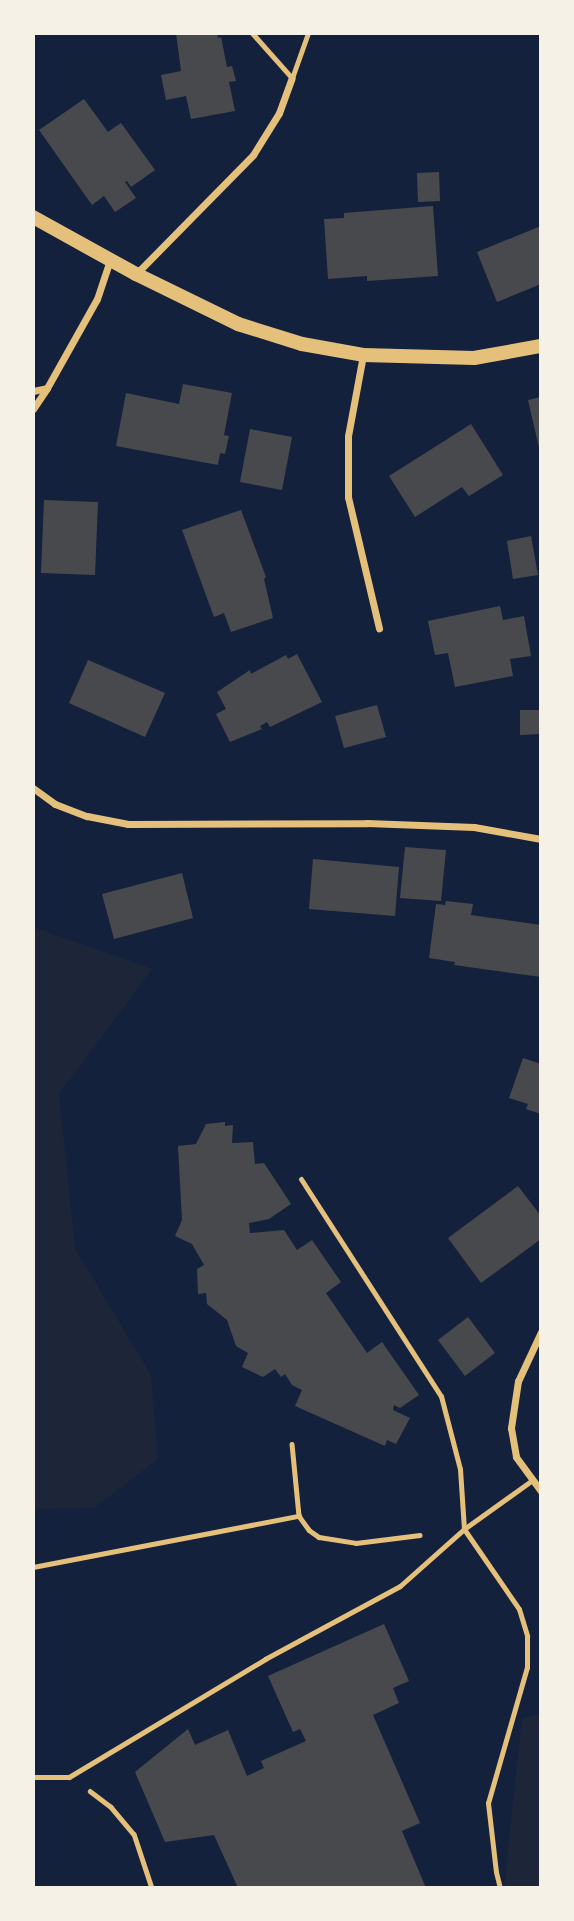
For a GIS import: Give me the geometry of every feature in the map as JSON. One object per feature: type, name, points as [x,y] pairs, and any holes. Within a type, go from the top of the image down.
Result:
[{"type":"main road","points":[[33,217],[136,274],[238,324],[302,344],[363,355],[474,358],[541,346]]},
{"type":"street","points":[[136,274],[253,155],[279,113],[292,78]]},
{"type":"street","points":[[33,409],[97,299],[110,260]]},
{"type":"street","points":[[363,355],[348,436],[348,497],[379,628]]},
{"type":"street","points":[[33,391],[47,388]]},
{"type":"street","points":[[33,788],[55,804],[87,816],[128,824],[367,822],[474,827],[541,839]]},
{"type":"street","points":[[541,1332],[518,1381],[511,1428],[516,1457],[531,1481],[541,1491]]},
{"type":"lane","points":[[252,33],[292,78],[308,33]]},
{"type":"lane","points":[[302,1179],[441,1396],[460,1469],[464,1528],[519,1609],[527,1636],[527,1667],[488,1803],[500,1888]]},
{"type":"lane","points":[[33,1777],[69,1777],[265,1659],[400,1586],[464,1528],[531,1481]]},
{"type":"path","points":[[292,1444],[299,1516],[309,1530],[334,1541],[356,1543],[433,1534],[451,1541]]},
{"type":"path","points":[[33,1567],[299,1516]]},
{"type":"path","points":[[69,1777],[111,1807],[134,1834],[152,1888]]},
{"type":"shaded area","points":[[33,927],[152,969],[59,1094],[75,1248],[151,1375],[158,1459],[94,1508],[33,1509]]},
{"type":"shaded area","points":[[541,1713],[541,1888],[504,1888],[522,1718]]},
{"type":"building","points":[[176,33],[217,33],[218,38],[221,37],[227,67],[232,66],[236,81],[229,82],[235,111],[191,119],[186,96],[166,100],[161,75],[181,71]]},
{"type":"building","points":[[84,99],[108,132],[121,123],[155,170],[131,187],[125,182],[136,198],[115,212],[104,196],[92,205],[39,130]]},
{"type":"building","points":[[439,172],[440,201],[418,202],[417,173]]},
{"type":"building","points":[[433,206],[438,276],[367,281],[367,276],[328,279],[324,219],[344,218],[344,213]]},
{"type":"building","points":[[541,226],[541,284],[497,302],[477,252]]},
{"type":"building","points":[[183,384],[232,393],[224,435],[229,436],[225,454],[220,453],[218,465],[116,446],[126,393],[179,404]]},
{"type":"building","points":[[541,397],[541,452],[540,452],[528,400]]},
{"type":"building","points":[[471,424],[503,475],[469,496],[462,487],[415,517],[389,476]]},
{"type":"building","points":[[250,429],[292,437],[282,490],[240,482]]},
{"type":"building","points":[[44,500],[98,502],[95,575],[41,573]]},
{"type":"building","points":[[241,510],[266,577],[264,579],[273,618],[231,632],[224,613],[214,617],[182,530]]},
{"type":"building","points":[[531,536],[538,575],[513,579],[507,541]]},
{"type":"building","points":[[500,606],[503,620],[524,616],[531,656],[510,659],[513,676],[455,687],[448,653],[435,655],[428,621]]},
{"type":"building","points":[[297,654],[322,702],[270,727],[267,722],[260,726],[262,729],[230,742],[216,714],[226,709],[217,692],[250,670],[251,674],[286,655],[288,659]]},
{"type":"building","points":[[88,660],[165,693],[145,737],[69,703]]},
{"type":"building","points":[[377,705],[386,737],[344,748],[335,716]]},
{"type":"building","points":[[520,710],[541,710],[541,734],[520,735]]},
{"type":"building","points":[[405,847],[446,850],[441,901],[400,898]]},
{"type":"building","points":[[313,859],[399,867],[395,916],[309,909]]},
{"type":"building","points":[[182,873],[193,918],[114,939],[102,894]]},
{"type":"building","points":[[446,901],[473,904],[471,915],[541,925],[541,977],[454,965],[455,962],[429,958],[436,904],[445,905]]},
{"type":"building","points":[[523,1058],[541,1064],[541,1114],[526,1109],[528,1104],[509,1098]]},
{"type":"building","points":[[225,1122],[225,1126],[233,1125],[232,1143],[253,1142],[255,1164],[264,1163],[291,1204],[269,1219],[249,1223],[250,1233],[284,1230],[297,1250],[312,1240],[341,1282],[326,1293],[367,1353],[382,1342],[419,1395],[400,1408],[394,1405],[393,1410],[410,1418],[396,1444],[387,1440],[385,1446],[295,1406],[302,1390],[292,1385],[285,1374],[281,1377],[275,1369],[263,1377],[242,1367],[248,1353],[236,1346],[227,1320],[207,1304],[206,1293],[198,1294],[197,1269],[204,1265],[192,1244],[175,1236],[182,1220],[178,1146],[196,1144],[206,1124]]},
{"type":"building","points":[[518,1186],[541,1216],[541,1239],[481,1283],[448,1238]]},
{"type":"building","points":[[468,1317],[495,1353],[465,1376],[438,1340]]},
{"type":"building","points":[[384,1624],[409,1681],[393,1688],[399,1703],[373,1715],[420,1823],[402,1831],[426,1888],[238,1888],[214,1835],[165,1842],[135,1772],[188,1729],[195,1745],[228,1730],[247,1776],[264,1768],[261,1761],[306,1741],[300,1729],[293,1732],[268,1676]]}]
